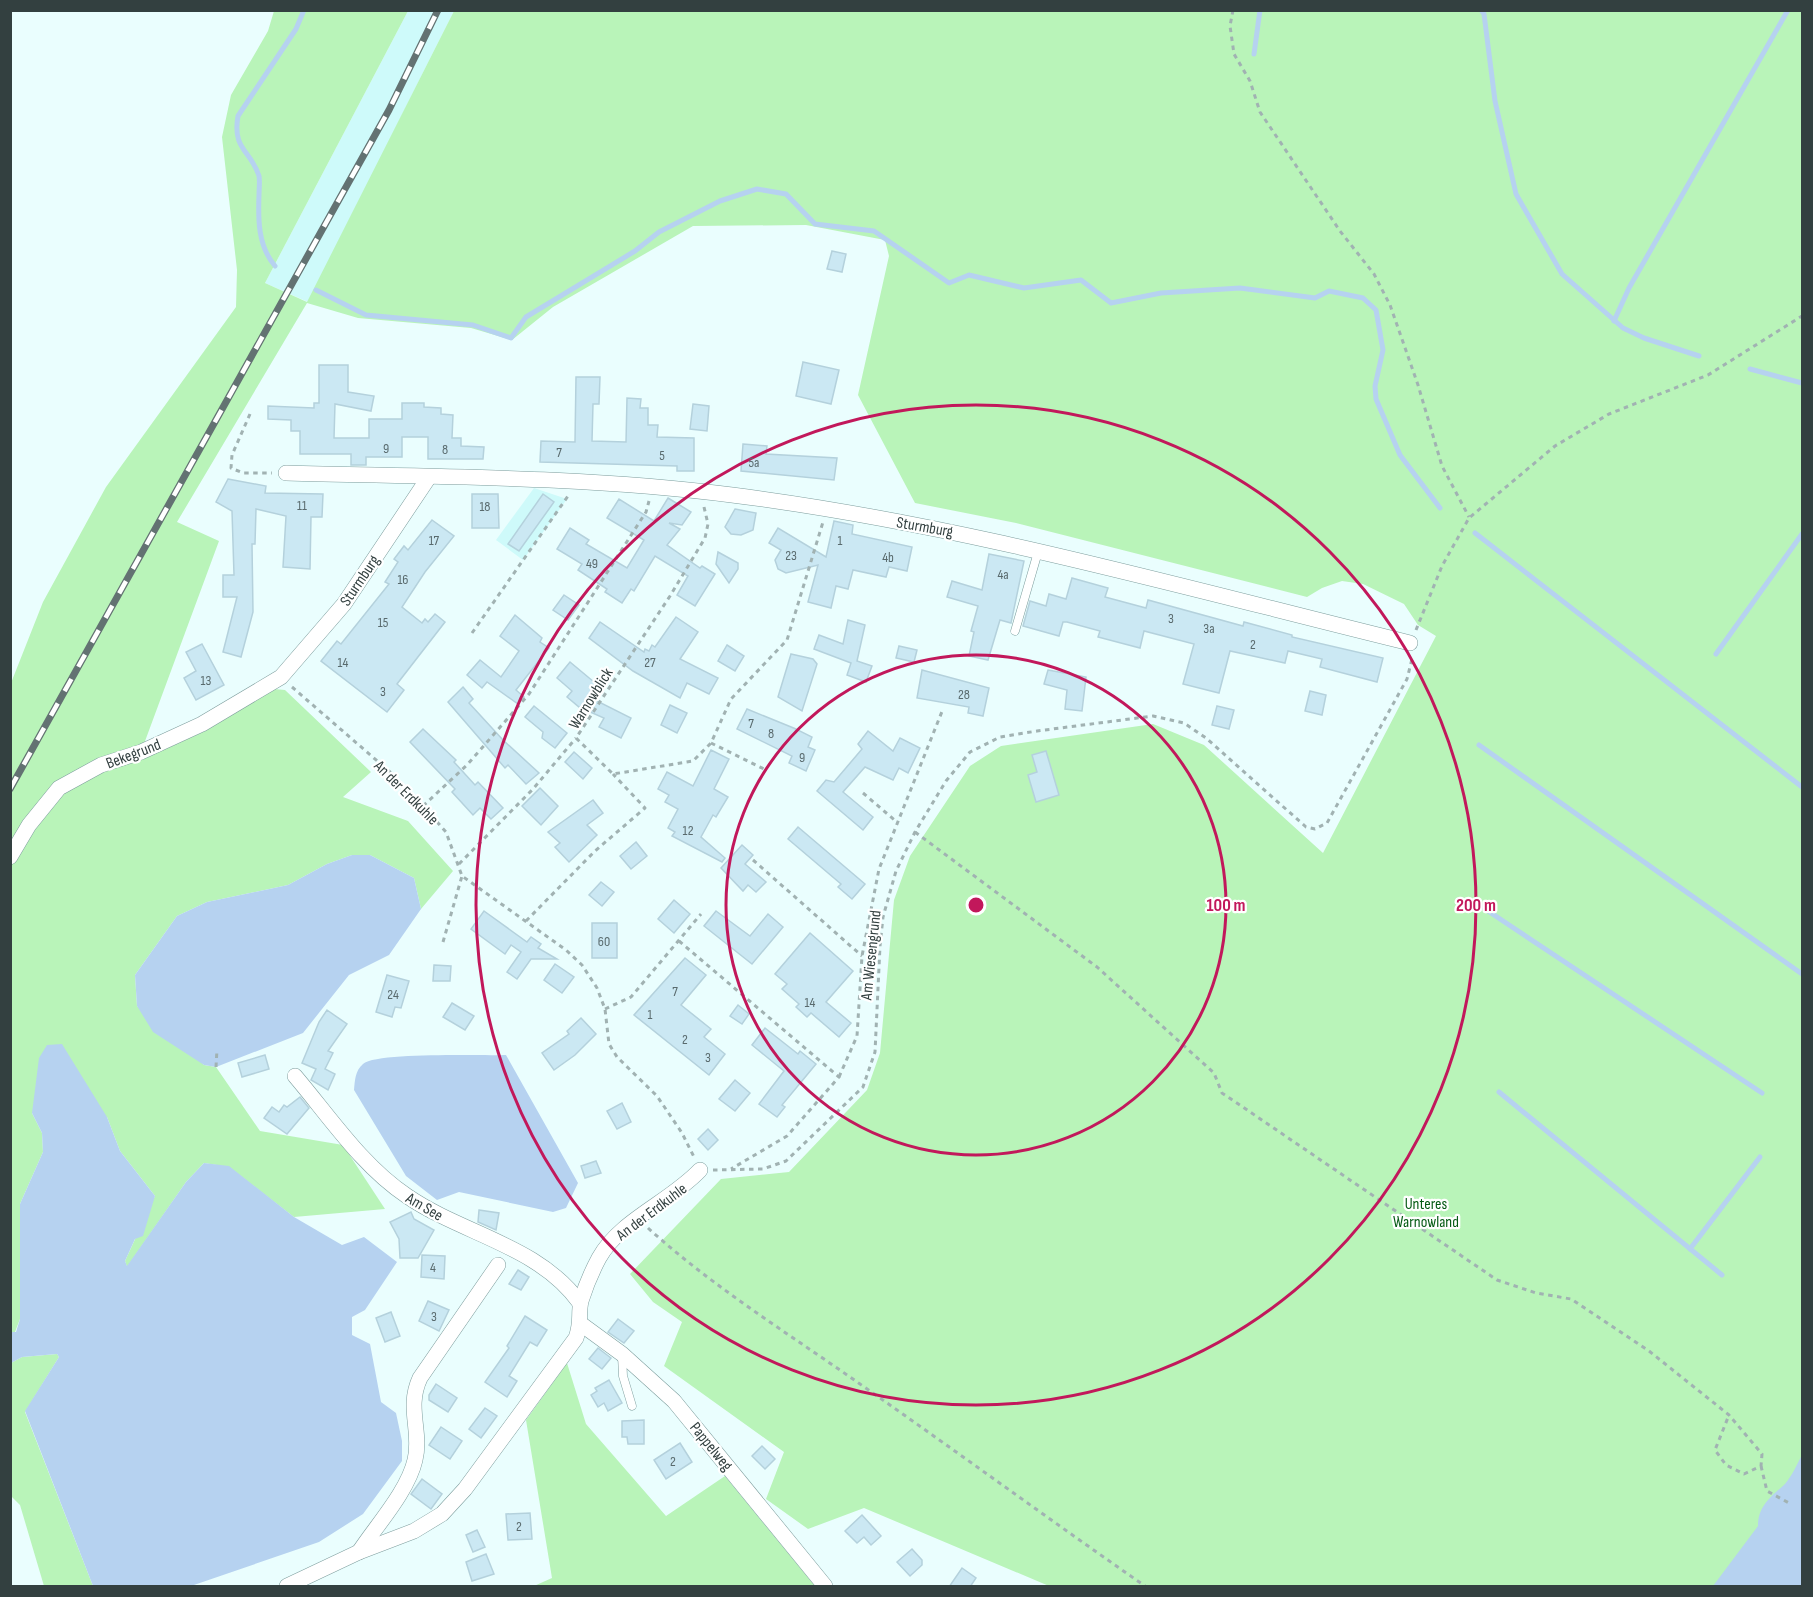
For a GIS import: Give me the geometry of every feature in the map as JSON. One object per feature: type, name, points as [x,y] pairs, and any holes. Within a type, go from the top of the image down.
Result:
[{"type":"street","name":"Sturmburg","points":[[286,473],[570,482],[696,491],[827,509],[955,531],[1410,643]]},
{"type":"street","name":"Sturmburg","points":[[281,677],[344,604],[429,477]]},
{"type":"street","name":"Bekegrund","points":[[10,857],[46,803],[66,784],[101,765],[141,752],[202,724],[281,677]]},
{"type":"street","name":"Am See","points":[[295,1076],[378,1174],[407,1197],[510,1247],[549,1269],[567,1285],[580,1303]]},
{"type":"street","name":"An der Erdkuhle","points":[[287,1587],[359,1552],[414,1531],[442,1514],[557,1366],[576,1338],[581,1324],[580,1303],[599,1258],[614,1236],[683,1188],[700,1170]]},
{"type":"street","points":[[359,1552],[409,1478],[416,1442],[412,1408],[413,1392],[420,1378],[498,1265]]},
{"type":"street","name":"Pappelweg","points":[[581,1324],[622,1354],[696,1425],[825,1587]]},
{"type":"lane","points":[[1015,631],[1038,552]]},
{"type":"lane","points":[[622,1354],[623,1376],[632,1406]]},
{"type":"path","points":[[1233,10],[1230,26],[1234,54],[1250,81],[1260,112],[1340,231],[1374,274],[1390,305],[1442,466],[1469,518],[1555,446],[1609,414],[1708,375],[1803,316]]},
{"type":"path","points":[[250,414],[232,455],[231,468],[243,472],[286,473]]},
{"type":"path","points":[[472,633],[567,499],[570,482]]},
{"type":"path","points":[[423,806],[468,765],[529,694],[646,512],[652,488]]},
{"type":"path","name":"Warnowblick","points":[[526,921],[595,851],[645,808],[576,738],[670,596],[705,538],[707,513],[696,491]]},
{"type":"path","points":[[613,774],[693,761],[711,743],[731,699],[787,640],[827,509]]},
{"type":"path","name":"Am Wiesengrund","points":[[700,1170],[763,1169],[786,1161],[863,1087],[875,1052],[883,917],[896,871],[915,832],[946,781],[970,752],[1000,737],[1153,716],[1184,723],[1206,738],[1306,827],[1316,829],[1327,823],[1407,679],[1412,659],[1410,643],[1442,566],[1469,518]]},
{"type":"path","name":"An der Erdkuhle","points":[[281,677],[390,772],[423,806],[446,832],[462,876],[566,950],[582,965],[597,988],[605,1009],[609,1044],[617,1057],[657,1096],[682,1132],[700,1170]]},
{"type":"path","points":[[729,1170],[787,1136],[839,1077],[857,1036],[862,956],[879,869],[943,709]]},
{"type":"path","points":[[459,864],[533,789],[576,738]]},
{"type":"path","points":[[711,743],[764,769]]},
{"type":"path","points":[[863,794],[898,823]]},
{"type":"path","points":[[915,832],[1097,967],[1214,1073],[1222,1093],[1231,1100],[1497,1280],[1536,1293],[1570,1299],[1649,1351],[1729,1415],[1762,1454],[1761,1466],[1767,1491],[1789,1503]]},
{"type":"path","points":[[753,860],[862,956]]},
{"type":"path","points":[[443,942],[462,876]]},
{"type":"path","points":[[605,1009],[631,997],[701,914]]},
{"type":"path","points":[[679,941],[839,1077]]},
{"type":"path","points":[[216,1067],[217,1049]]},
{"type":"path","points":[[638,1219],[670,1248],[1000,1486],[1146,1587]]},
{"type":"path","points":[[1729,1415],[1715,1450],[1726,1465],[1744,1474],[1761,1466]]},
{"type":"shaded area","points":[[408,11],[454,11],[308,302],[265,283]]},
{"type":"shaded area","points":[[534,488],[567,499],[523,560],[496,540]]},
{"type":"shaded area","points":[[352,855],[370,855],[414,878],[421,909],[389,955],[349,975],[303,1033],[216,1067],[204,1065],[153,1032],[137,1006],[135,975],[177,916],[207,902],[288,885],[327,864]]},
{"type":"shaded area","points":[[62,1044],[107,1117],[120,1151],[155,1196],[143,1236],[135,1239],[125,1261],[127,1266],[186,1182],[204,1163],[229,1166],[294,1217],[342,1245],[364,1237],[397,1262],[365,1310],[352,1317],[352,1335],[370,1344],[381,1402],[396,1413],[402,1441],[402,1461],[363,1514],[319,1542],[191,1586],[93,1586],[25,1411],[59,1357],[57,1354],[22,1357],[11,1363],[11,1332],[16,1332],[20,1319],[20,1204],[43,1152],[42,1133],[32,1113],[39,1058],[47,1045]]},
{"type":"shaded area","points":[[431,1055],[506,1055],[578,1183],[566,1208],[553,1212],[459,1192],[437,1200],[406,1176],[354,1090],[358,1070],[363,1064],[372,1060]]},
{"type":"shaded area","points":[[1802,1455],[1802,1586],[1713,1586],[1758,1526],[1763,1507],[1788,1481]]},
{"type":"green space","name":"Unteres Warnowland","points":[[274,11],[408,11],[265,283],[307,302],[454,11],[1802,11],[1802,1586],[1049,1586],[864,1508],[808,1529],[766,1499],[784,1452],[664,1366],[682,1322],[653,1302],[630,1274],[721,1179],[789,1172],[867,1090],[880,1053],[894,900],[910,856],[970,766],[1001,746],[1153,724],[1204,745],[1323,853],[1436,636],[1418,625],[1404,604],[1363,584],[1342,581],[1322,588],[1307,597],[1016,523],[915,503],[858,395],[889,256],[885,240],[806,225],[693,226],[553,307],[512,340],[471,328],[358,318],[307,303],[177,522],[219,541],[141,752],[143,759],[205,731],[274,689],[285,690],[371,772],[343,797],[408,821],[453,871],[421,909],[414,878],[370,855],[352,855],[327,864],[288,885],[207,902],[177,916],[135,975],[137,1006],[204,1065],[216,1067],[260,1131],[343,1145],[385,1209],[294,1217],[229,1167],[204,1163],[186,1182],[127,1267],[125,1261],[155,1196],[120,1151],[107,1117],[32,1113],[42,1133],[43,1152],[20,1204],[20,1319],[15,1332],[11,1332],[11,683],[43,602],[106,487],[236,307],[237,270],[222,137],[231,95],[268,31]]},
{"type":"green space","points":[[57,1354],[59,1357],[25,1412],[93,1586],[44,1586],[20,1505],[11,1496],[11,1363],[22,1357]]},
{"type":"green space","points":[[567,1363],[586,1424],[666,1516],[725,1476],[815,1586],[534,1586],[552,1578],[526,1420]]},
{"type":"building","points":[[832,251],[846,254],[842,272],[827,269]]},
{"type":"building","points":[[803,362],[839,370],[831,404],[796,396]]},
{"type":"building","points":[[319,365],[348,365],[348,392],[374,396],[371,411],[335,404],[334,438],[369,438],[369,419],[402,419],[402,403],[424,403],[424,407],[441,408],[441,414],[453,415],[452,438],[461,438],[461,446],[484,447],[483,459],[428,459],[428,437],[402,437],[402,457],[366,457],[366,465],[351,465],[351,454],[300,454],[300,431],[291,431],[291,420],[268,419],[268,406],[314,408],[314,403],[319,403]]},
{"type":"building","points":[[576,377],[600,377],[599,404],[593,404],[592,441],[626,442],[627,398],[641,399],[640,408],[648,408],[648,425],[658,425],[657,437],[694,438],[694,471],[677,471],[677,466],[540,462],[541,441],[575,442]]},
{"type":"building","points":[[693,404],[709,406],[707,431],[690,429]]},
{"type":"building","points":[[743,444],[767,446],[766,454],[837,458],[834,480],[741,471]]},
{"type":"building","points":[[228,479],[266,486],[265,493],[323,494],[322,517],[311,517],[310,569],[283,567],[286,516],[256,509],[255,544],[252,544],[253,612],[241,657],[223,652],[237,597],[223,597],[223,575],[234,575],[232,511],[216,502]]},
{"type":"building","points":[[472,494],[498,494],[499,528],[472,528]]},
{"type":"building","points":[[543,494],[554,502],[519,551],[508,544]]},
{"type":"building","points":[[668,498],[691,512],[682,525],[669,523],[680,529],[667,545],[700,568],[702,566],[715,574],[695,606],[677,595],[688,576],[655,556],[634,591],[631,589],[622,603],[605,592],[607,589],[578,570],[582,564],[557,549],[570,528],[589,540],[586,544],[627,568],[644,540],[607,518],[619,499],[654,521]]},
{"type":"building","points":[[735,509],[756,513],[753,530],[741,535],[731,534],[725,527]]},
{"type":"building","points":[[432,520],[454,536],[425,572],[402,607],[422,623],[425,619],[428,622],[435,614],[445,622],[397,684],[404,690],[387,712],[321,661],[337,641],[341,644],[389,584],[385,582],[398,562],[394,559],[404,546],[408,550]]},
{"type":"building","points":[[834,521],[853,525],[852,534],[912,547],[907,571],[889,567],[886,577],[853,570],[848,589],[836,586],[831,608],[808,602],[818,565],[786,573],[778,569],[775,560],[781,550],[769,543],[778,528],[826,557]]},
{"type":"building","points":[[718,552],[738,563],[738,569],[729,583],[716,564]]},
{"type":"building","points":[[989,554],[1024,561],[1011,623],[1000,620],[988,660],[969,656],[974,632],[971,631],[978,606],[947,597],[952,581],[982,590]]},
{"type":"building","points":[[1072,578],[1108,588],[1105,597],[1146,608],[1148,600],[1243,626],[1244,622],[1292,635],[1292,637],[1383,658],[1377,682],[1320,667],[1322,659],[1288,651],[1285,663],[1230,651],[1219,693],[1183,684],[1194,644],[1144,631],[1140,648],[1098,637],[1100,631],[1067,622],[1063,622],[1059,636],[1023,626],[1030,601],[1046,606],[1049,594],[1066,599]]},
{"type":"building","points":[[564,595],[579,605],[568,620],[553,610]]},
{"type":"building","points":[[515,615],[542,638],[540,642],[549,648],[516,690],[524,697],[518,704],[487,682],[482,688],[467,675],[480,660],[501,677],[519,651],[500,636]]},
{"type":"building","points":[[676,617],[698,632],[680,659],[718,678],[709,694],[687,683],[680,698],[633,671],[589,638],[600,622],[644,652],[645,649],[649,651],[652,645],[655,647]]},
{"type":"building","points":[[848,620],[865,625],[857,661],[872,666],[866,682],[847,675],[851,663],[814,649],[819,635],[843,644]]},
{"type":"building","points":[[202,644],[224,685],[196,700],[184,678],[196,671],[186,652]]},
{"type":"building","points":[[727,645],[744,656],[735,671],[718,661]]},
{"type":"building","points":[[899,646],[917,650],[914,662],[896,658]]},
{"type":"building","points":[[791,654],[813,659],[817,664],[802,711],[778,697]]},
{"type":"building","points":[[570,662],[600,687],[591,698],[631,718],[621,738],[599,727],[604,718],[579,707],[567,697],[572,691],[557,678]]},
{"type":"building","points":[[922,670],[989,688],[983,716],[968,713],[969,707],[917,698]]},
{"type":"building","points":[[1048,670],[1086,677],[1082,711],[1065,709],[1067,690],[1044,684]]},
{"type":"building","points":[[463,687],[473,699],[469,703],[503,740],[539,773],[526,784],[508,765],[505,768],[448,702]]},
{"type":"building","points":[[1310,691],[1326,695],[1322,715],[1305,711]]},
{"type":"building","points":[[670,705],[687,713],[677,733],[661,725]]},
{"type":"building","points":[[534,706],[567,733],[555,748],[542,738],[543,732],[525,717]]},
{"type":"building","points":[[1217,706],[1234,710],[1229,729],[1212,725]]},
{"type":"building","points":[[747,709],[796,729],[795,732],[798,730],[812,737],[808,747],[815,750],[806,771],[789,763],[792,756],[737,729]]},
{"type":"building","points":[[423,729],[456,760],[454,762],[475,785],[478,782],[503,808],[491,819],[480,808],[473,815],[452,792],[455,789],[410,742]]},
{"type":"building","points":[[868,731],[893,751],[900,738],[920,748],[908,773],[899,768],[893,780],[865,767],[843,792],[873,817],[863,830],[817,791],[826,780],[834,782],[862,749],[858,744]]},
{"type":"building","points":[[711,750],[729,759],[714,789],[728,797],[716,817],[713,815],[701,837],[725,858],[722,862],[672,836],[675,832],[668,828],[678,809],[665,802],[669,795],[658,789],[667,772],[693,786]]},
{"type":"building","points":[[1046,751],[1059,795],[1036,802],[1028,775],[1037,772],[1032,755]]},
{"type":"building","points":[[574,752],[592,768],[583,779],[565,762]]},
{"type":"building","points":[[540,788],[558,806],[541,825],[522,806]]},
{"type":"building","points":[[593,800],[603,813],[587,825],[597,835],[569,862],[555,847],[560,843],[548,832]]},
{"type":"building","points":[[798,827],[865,884],[852,899],[838,887],[841,884],[788,839]]},
{"type":"building","points":[[636,842],[647,856],[631,869],[620,856]]},
{"type":"building","points":[[742,845],[753,855],[745,864],[766,882],[756,892],[748,885],[743,891],[721,868]]},
{"type":"building","points":[[601,882],[614,892],[602,906],[589,895]]},
{"type":"building","points":[[674,900],[690,914],[674,933],[658,919]]},
{"type":"building","points":[[484,911],[527,942],[531,937],[541,944],[538,948],[557,959],[531,959],[517,979],[507,972],[521,952],[511,945],[505,954],[471,929]]},
{"type":"building","points":[[716,911],[750,936],[768,914],[783,927],[752,964],[704,926]]},
{"type":"building","points":[[592,923],[617,923],[617,958],[592,958]]},
{"type":"building","points":[[810,933],[853,971],[826,1002],[851,1023],[839,1037],[811,1013],[807,1017],[796,1007],[799,1004],[782,989],[787,984],[775,974]]},
{"type":"building","points":[[685,958],[706,975],[681,1005],[711,1029],[704,1037],[725,1054],[709,1075],[634,1015]]},
{"type":"building","points":[[555,964],[574,977],[562,993],[544,980]]},
{"type":"building","points":[[434,965],[451,966],[450,981],[433,981]]},
{"type":"building","points":[[387,975],[409,981],[401,1008],[395,1007],[392,1017],[376,1012]]},
{"type":"building","points":[[452,1003],[474,1016],[465,1030],[443,1017]]},
{"type":"building","points":[[738,1005],[749,1014],[742,1024],[730,1016]]},
{"type":"building","points":[[327,1010],[347,1024],[328,1051],[333,1053],[325,1069],[335,1074],[328,1090],[311,1080],[316,1069],[302,1063],[319,1022]]},
{"type":"building","points":[[581,1018],[596,1034],[575,1055],[554,1070],[542,1053],[569,1034],[567,1031]]},
{"type":"building","points":[[765,1028],[798,1054],[800,1051],[816,1064],[782,1105],[785,1107],[777,1117],[759,1104],[784,1071],[752,1045]]},
{"type":"building","points":[[265,1055],[269,1069],[242,1077],[238,1063]]},
{"type":"building","points":[[735,1080],[750,1093],[735,1111],[719,1099]]},
{"type":"building","points":[[300,1097],[309,1108],[287,1134],[264,1118],[272,1107],[279,1112],[284,1105],[287,1107]]},
{"type":"building","points":[[622,1103],[631,1122],[617,1129],[607,1111]]},
{"type":"building","points":[[708,1129],[718,1140],[708,1150],[698,1139]]},
{"type":"building","points":[[596,1161],[601,1173],[585,1178],[581,1166]]},
{"type":"building","points":[[479,1210],[499,1213],[496,1230],[478,1222]]},
{"type":"building","points":[[411,1212],[414,1219],[434,1230],[418,1258],[400,1258],[399,1239],[390,1222]]},
{"type":"building","points":[[422,1255],[445,1256],[444,1279],[421,1277]]},
{"type":"building","points":[[518,1270],[529,1277],[521,1290],[509,1284]]},
{"type":"building","points":[[428,1301],[449,1310],[439,1331],[419,1321]]},
{"type":"building","points":[[391,1312],[400,1336],[385,1342],[376,1318]]},
{"type":"building","points":[[525,1316],[547,1330],[537,1346],[530,1342],[509,1376],[517,1381],[507,1397],[485,1382],[509,1348],[507,1346]]},
{"type":"building","points":[[618,1319],[634,1331],[624,1343],[608,1332]]},
{"type":"building","points":[[598,1348],[611,1358],[602,1369],[589,1359]]},
{"type":"building","points":[[609,1380],[622,1403],[608,1411],[604,1403],[598,1407],[591,1395],[597,1391],[595,1388]]},
{"type":"building","points":[[436,1384],[457,1398],[448,1412],[429,1400],[429,1395]]},
{"type":"building","points":[[485,1408],[497,1416],[481,1438],[469,1429]]},
{"type":"building","points":[[644,1420],[644,1444],[628,1444],[627,1437],[622,1437],[622,1421]]},
{"type":"building","points":[[441,1427],[462,1441],[450,1459],[429,1445]]},
{"type":"building","points":[[680,1443],[692,1462],[666,1479],[654,1460]]},
{"type":"building","points":[[762,1446],[775,1459],[765,1469],[752,1456]]},
{"type":"building","points":[[422,1479],[442,1494],[431,1509],[411,1494]]},
{"type":"building","points":[[530,1513],[532,1539],[508,1540],[506,1514]]},
{"type":"building","points":[[862,1515],[881,1536],[871,1545],[864,1537],[857,1543],[845,1531]]},
{"type":"building","points":[[477,1530],[485,1547],[473,1552],[466,1535]]},
{"type":"building","points":[[912,1549],[922,1560],[922,1565],[910,1576],[897,1562]]},
{"type":"building","points":[[486,1554],[494,1574],[472,1581],[466,1562]]},
{"type":"building","points":[[962,1568],[976,1578],[970,1587],[949,1587]]},
{"type":"waterway","points":[[275,266],[262,241],[259,223],[259,176],[256,167],[240,143],[237,127],[238,116],[296,29],[304,10]]},
{"type":"waterway","points":[[1254,54],[1260,10]]},
{"type":"waterway","points":[[1481,10],[1484,14],[1495,101],[1516,194],[1562,274],[1623,328],[1644,338],[1699,356]]},
{"type":"waterway","points":[[1614,321],[1629,288],[1788,10]]},
{"type":"waterway","points":[[316,290],[366,315],[473,325],[511,338],[526,317],[635,251],[659,232],[720,201],[757,189],[786,194],[815,224],[874,231],[949,283],[969,275],[1024,288],[1081,280],[1111,303],[1161,293],[1240,288],[1315,298],[1329,291],[1363,298],[1376,310],[1383,350],[1375,386],[1376,399],[1400,455],[1440,508]]},
{"type":"waterway","points":[[1750,369],[1802,383]]},
{"type":"waterway","points":[[1475,533],[1802,787]]},
{"type":"waterway","points":[[1716,654],[1802,534]]},
{"type":"waterway","points":[[1479,745],[1802,974]]},
{"type":"waterway","points":[[1476,903],[1762,1093]]},
{"type":"waterway","points":[[1499,1092],[1722,1275]]},
{"type":"waterway","points":[[1690,1249],[1760,1157]]},
{"type":"railway","points":[[10,789],[389,110],[438,10]]}]
